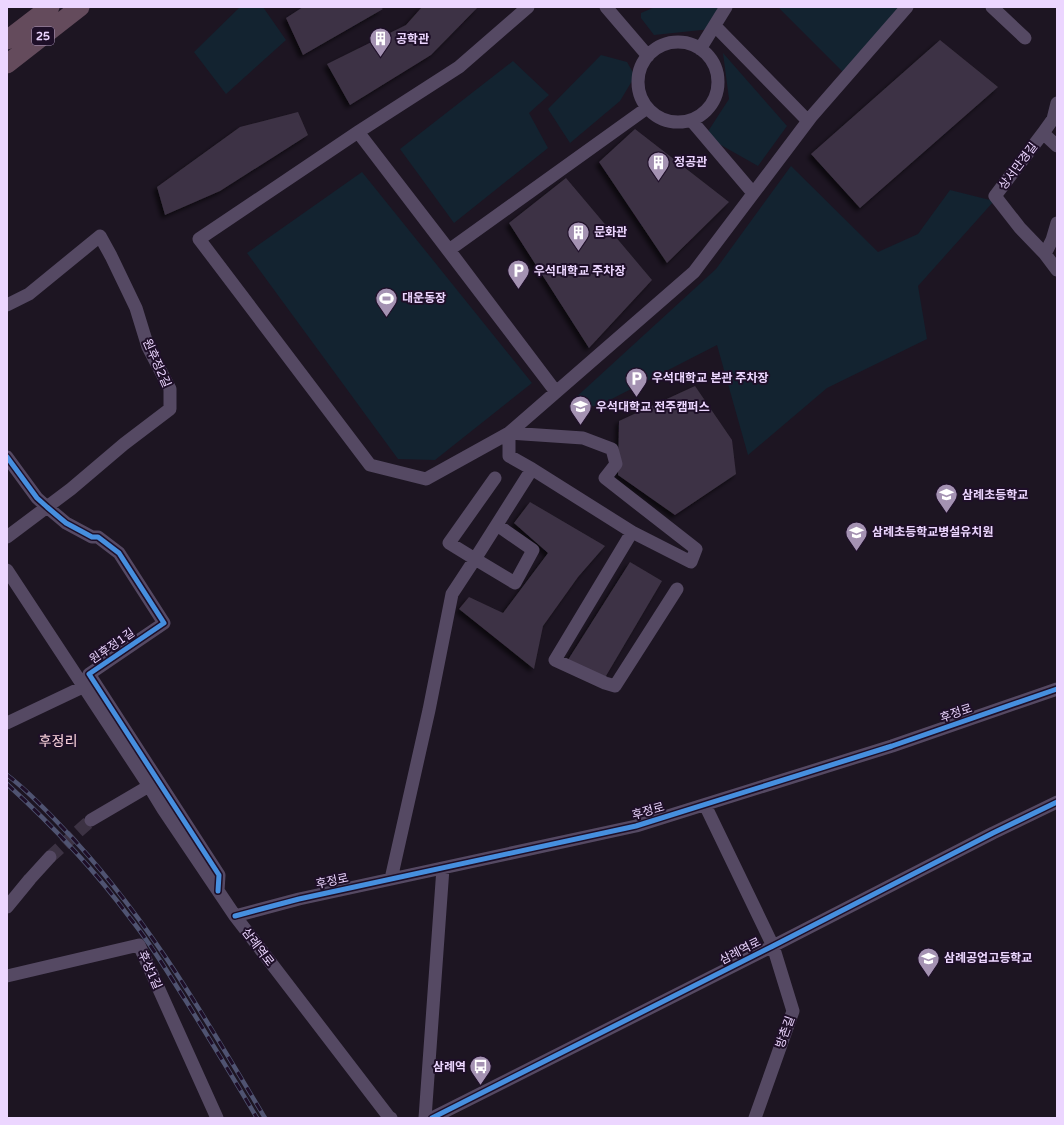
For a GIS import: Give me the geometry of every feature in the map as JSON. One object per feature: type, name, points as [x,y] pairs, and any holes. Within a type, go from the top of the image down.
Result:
[{"type":"highway","name":"25","points":[[7,40],[50,7]]},
{"type":"highway","name":"25","points":[[7,64],[80,7]]},
{"type":"street","points":[[528,7],[459,67],[358,132],[199,239],[370,465],[426,479],[509,433],[694,272],[808,121],[907,7]]},
{"type":"street","points":[[606,7],[648,56]]},
{"type":"street","points":[[700,49],[726,7]]},
{"type":"street","points":[[992,7],[1025,38]]},
{"type":"street","points":[[715,26],[808,121]]},
{"type":"street","points":[[673,43],[690,44],[700,49],[709,57],[716,68],[718,81],[718,87],[714,99],[707,110],[697,117],[684,122],[670,121],[658,116],[647,108],[641,98],[638,82],[642,65],[648,56],[657,48],[673,43]]},
{"type":"street","name":"상서만경길","points":[[1057,103],[1053,119],[995,196],[1020,228],[1051,254],[1057,270]]},
{"type":"street","points":[[450,250],[647,108]]},
{"type":"street","points":[[691,120],[753,193]]},
{"type":"street","points":[[358,132],[450,250],[556,392]]},
{"type":"street","points":[[358,132],[556,392]]},
{"type":"street","name":"상서만경길","points":[[1043,133],[1057,146]]},
{"type":"street","points":[[1051,254],[1052,240],[1057,223]]},
{"type":"street","name":"원후정2길","points":[[7,305],[29,294],[100,236],[136,308],[148,347],[170,390],[170,409],[124,444],[71,489],[7,537]]},
{"type":"street","points":[[509,433],[583,438],[612,449],[616,464],[605,478],[696,549],[691,562],[632,532],[509,456],[509,433]]},
{"type":"street","name":"원후정1길","points":[[7,457],[36,498],[66,523],[92,537],[98,537],[119,553],[164,623],[87,680],[219,875],[218,891]]},
{"type":"street","points":[[390,879],[429,710],[452,594],[532,469]]},
{"type":"street","points":[[495,478],[449,543],[515,583],[533,550],[497,525]]},
{"type":"street","points":[[632,532],[555,660],[605,683],[615,686],[676,589]]},
{"type":"street","points":[[7,570],[87,680],[7,723]]},
{"type":"street","name":"삼례역로","points":[[87,680],[163,809],[235,916],[389,1118]]},
{"type":"street","name":"후정로","points":[[235,916],[299,899],[636,826],[892,746],[1057,689]]},
{"type":"street","points":[[91,820],[149,786]]},
{"type":"street","name":"삼례역로","points":[[432,1118],[773,946],[993,832],[1057,802]]},
{"type":"street","name":"방촌길","points":[[705,805],[773,946],[793,1011],[754,1118]]},
{"type":"street","points":[[7,907],[50,857]]},
{"type":"street","points":[[432,1118],[443,868]]},
{"type":"street","name":"후상1길","points":[[7,976],[139,945],[217,1118]]},
{"type":"shaded area","points":[[240,7],[263,7],[286,40],[226,94],[194,52]]},
{"type":"shaded area","points":[[655,7],[724,7],[711,29],[654,35],[641,18],[641,13]]},
{"type":"shaded area","points":[[778,7],[902,7],[844,73]]},
{"type":"shaded area","points":[[723,53],[787,126],[758,166],[705,136],[729,99]]},
{"type":"shaded area","points":[[601,55],[627,62],[635,76],[620,101],[570,143],[548,109]]},
{"type":"shaded area","points":[[513,61],[549,95],[529,113],[548,148],[454,223],[400,149]]},
{"type":"shaded area","points":[[791,166],[878,252],[918,234],[950,190],[994,201],[918,286],[927,339],[827,388],[748,455],[717,345],[596,407],[573,400],[716,269]]},
{"type":"shaded area","name":"대운동장","points":[[362,172],[532,383],[435,460],[398,459],[247,253]]},
{"type":"building","points":[[303,7],[380,7],[383,9],[303,55],[286,18]]},
{"type":"building","name":"공학관","points":[[422,7],[478,7],[431,55],[350,105],[327,64],[406,25]]},
{"type":"building","points":[[940,40],[998,87],[860,208],[811,154]]},
{"type":"building","points":[[298,112],[308,135],[220,191],[165,215],[157,187],[240,127]]},
{"type":"building","name":"정공관","points":[[635,129],[729,202],[667,263],[599,162]]},
{"type":"building","name":"문화관","points":[[566,178],[652,280],[589,348],[509,223]]},
{"type":"building","points":[[695,386],[732,440],[736,474],[675,515],[618,475],[619,421]]},
{"type":"building","points":[[530,502],[605,546],[578,577],[543,626],[534,669],[459,609],[469,597],[503,613],[548,553],[514,523]]},
{"type":"building","points":[[630,562],[662,581],[603,681],[566,663]]},
{"type":"tunnel","points":[[50,857],[91,820]]},
{"type":"railway","points":[[7,775],[29,793],[56,820],[120,894],[172,966],[265,1118]]},
{"type":"railway","points":[[7,784],[72,848],[102,882],[138,928],[186,1001],[257,1118]]},
{"type":"cycle path","points":[[7,457],[37,498],[47,507],[66,523],[92,537],[98,537],[119,553],[164,623],[89,674],[219,875],[218,891]]},
{"type":"cycle path","points":[[235,916],[299,899],[636,826],[892,746],[1057,689]]},
{"type":"cycle path","points":[[432,1118],[993,833],[1057,802]]},
{"type":"place","name":"공학관","points":[[380,58]]},
{"type":"place","name":"정공관","points":[[658,182]]},
{"type":"place","name":"문화관","points":[[578,252]]},
{"type":"place","name":"우석대학교 주차장","points":[[519,290]]},
{"type":"place","name":"대운동장","points":[[387,318]]},
{"type":"place","name":"우석대학교 본관 주차장","points":[[637,398]]},
{"type":"place","name":"우석대학교 전주캠퍼스","points":[[581,426]]},
{"type":"place","name":"삼례초등학교","points":[[946,514]]},
{"type":"place","name":"삼례초등학교병설유치원","points":[[856,552]]},
{"type":"place","name":"삼례공업고등학교","points":[[929,978]]},
{"type":"place","name":"삼례역","points":[[481,1086]]},
{"type":"district","name":"후정리","points":[[58,741]]}]
